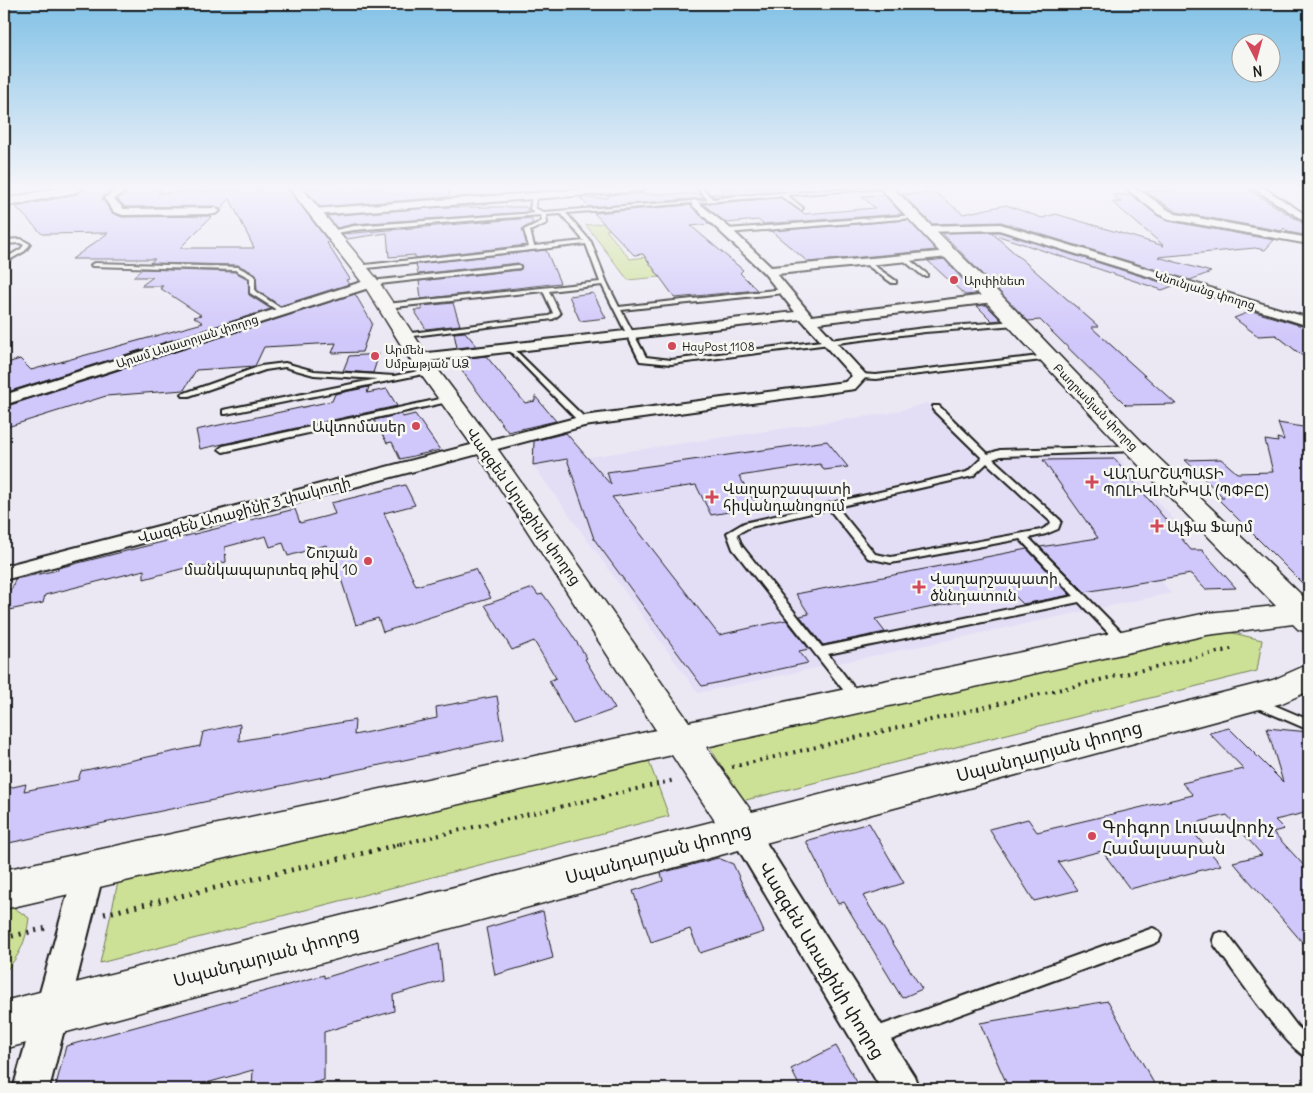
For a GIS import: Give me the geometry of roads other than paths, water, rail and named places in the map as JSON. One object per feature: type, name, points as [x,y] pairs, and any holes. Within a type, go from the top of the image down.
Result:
[{"type":"main road","name":"Վազգեն Արաջինի փողոց","points":[[336,239],[365,275],[424,365],[484,446],[683,738],[743,831]]},
{"type":"main road","name":"Բաղրամյան փողոց","points":[[934,239],[994,298],[1135,448],[1307,616]]},
{"type":"main road","points":[[4,890],[857,699],[1207,624],[1307,616]]},
{"type":"main road","name":"Սպանդարյան փողոց","points":[[4,1024],[1282,690],[1309,676]]},
{"type":"street","points":[[735,239],[768,271],[805,317],[860,376]]},
{"type":"street","name":"Կնունյանց փողոց","points":[[1039,239],[1309,322]]},
{"type":"street","points":[[768,271],[949,254]]},
{"type":"street","name":"Արամ Ասատրյան փողոց","points":[[4,400],[282,311],[365,275]]},
{"type":"street","points":[[424,365],[511,348],[994,298]]},
{"type":"street","name":"Վազգեն Առաջինի 3 փակուղի","points":[[4,573],[582,421],[850,386],[860,376]]},
{"type":"street","name":"Վազգեն Առաջինի փողոց","points":[[743,831],[901,1089]]},
{"type":"street","points":[[31,1089],[89,871]]},
{"type":"lane","points":[[529,239],[532,248]]},
{"type":"lane","points":[[585,239],[629,335],[643,359],[656,362],[671,362],[924,330],[1016,323]]},
{"type":"lane","points":[[4,242],[21,241],[27,244],[22,250],[4,261]]},
{"type":"lane","points":[[365,275],[532,248],[588,242]]},
{"type":"lane","points":[[904,258],[925,275]]},
{"type":"lane","points":[[866,262],[894,282]]},
{"type":"lane","points":[[94,265],[236,268],[253,277],[252,292],[282,311]]},
{"type":"lane","points":[[365,275],[518,266]]},
{"type":"lane","points":[[386,306],[604,283]]},
{"type":"lane","points":[[405,335],[551,318],[556,314],[545,290]]},
{"type":"lane","points":[[617,309],[784,291]]},
{"type":"lane","points":[[511,348],[582,421]]},
{"type":"lane","points":[[860,376],[876,377],[1048,357]]},
{"type":"lane","points":[[226,412],[394,378],[424,365]]},
{"type":"lane","points":[[186,394],[275,366],[292,366],[314,374],[394,378]]},
{"type":"lane","points":[[223,449],[449,399]]},
{"type":"lane","points":[[832,506],[872,556],[891,560],[1043,532],[1055,527],[1056,521],[936,408]]},
{"type":"lane","points":[[857,699],[737,547],[732,533],[747,525],[970,474],[987,458],[1000,453],[1135,448]]},
{"type":"lane","points":[[1022,536],[1124,642]]},
{"type":"lane","points":[[820,652],[1082,598]]},
{"type":"lane","points":[[1248,699],[1309,725]]},
{"type":"lane","points":[[870,1038],[1153,936]]},
{"type":"lane","points":[[1221,940],[1291,1032],[1309,1049]]},
{"type":"place","name":"Արփինետ","points":[[954,280]]},
{"type":"place","name":"HayPost 1108","points":[[672,346]]},
{"type":"place","name":"Արմեն Սմբաթյան ԱՁ","points":[[375,356]]},
{"type":"place","name":"Ավտոմասեր","points":[[416,426]]},
{"type":"place","name":"ՎԱՂԱՐՇԱՊԱՏԻ ՊՈԼԻԿԼԻՆԻԿԱ (ՊՓԲԸ)","points":[[1092,482]]},
{"type":"place","name":"Վաղարշապատի հիվանդանոցում","points":[[712,497]]},
{"type":"place","name":"Ալֆա Ֆարմ","points":[[1157,526]]},
{"type":"place","name":"Շուշան մանկապարտեզ թիվ 10","points":[[368,561]]},
{"type":"place","name":"Վաղարշապատի ծննդատուն","points":[[919,587]]},
{"type":"place","name":"Գրիգոր Լուսավորիչ Համալսարան","points":[[1092,836]]}]
